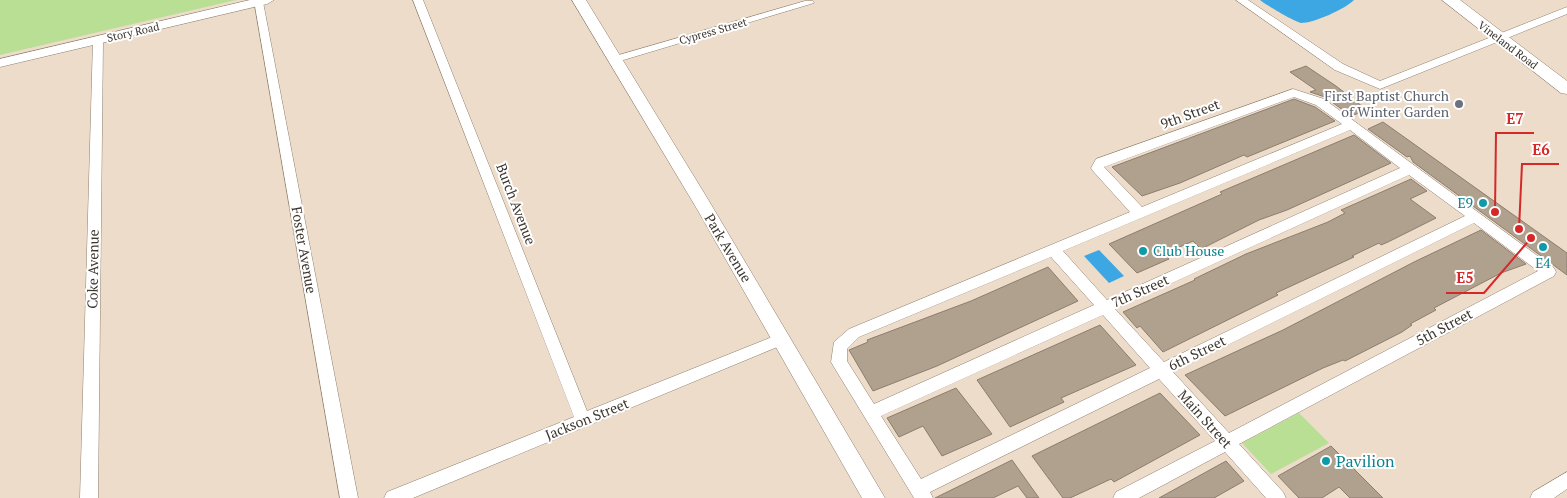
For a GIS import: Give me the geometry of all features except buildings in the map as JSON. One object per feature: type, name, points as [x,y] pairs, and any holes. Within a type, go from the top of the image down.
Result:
[{"type":"main road","name":"Vineland Road","points":[[1450,0],[1567,90]]},
{"type":"street","name":"Burch Avenue","points":[[418,0],[583,420]]},
{"type":"street","name":"Park Avenue","points":[[579,0],[782,339],[874,498]]},
{"type":"street","points":[[1241,0],[1339,67],[1380,85],[1567,10]]},
{"type":"street","name":"Story Road","points":[[0,63],[263,1]]},
{"type":"street","name":"Foster Avenue","points":[[263,1],[349,498]]},
{"type":"street","name":"Cypress Street","points":[[616,59],[809,3]]},
{"type":"street","name":"Coke Avenue","points":[[89,498],[98,40]]},
{"type":"street","name":"9th Street","points":[[1140,214],[1101,172],[1098,168],[1100,162],[1293,93],[1304,95],[1320,102],[1351,125]]},
{"type":"street","points":[[921,494],[839,362],[839,346],[846,339],[1351,125]]},
{"type":"street","name":"5th Street","points":[[1122,498],[1549,272],[1351,125]]},
{"type":"street","name":"7th Street","points":[[871,413],[1410,169]]},
{"type":"street","name":"6th Street","points":[[921,494],[1161,370],[1476,217]]},
{"type":"street","name":"Main Street","points":[[1053,250],[1277,498]]},
{"type":"street","name":"Jackson Street","points":[[393,498],[782,339]]},
{"type":"street","points":[[1539,498],[1567,480]]},
{"type":"green space","points":[[0,0],[236,0],[0,55]]},
{"type":"green space","points":[[1299,413],[1329,443],[1271,474],[1242,443]]},
{"type":"water","points":[[1260,0],[1354,0],[1329,15],[1314,21],[1301,23],[1280,13]]},
{"type":"water","points":[[1099,250],[1124,276],[1109,283],[1084,256]]},
{"type":"place","name":"First Baptist Church of Winter Garden","points":[[1459,104]]},
{"type":"place","name":"E9","points":[[1483,203]]},
{"type":"place","name":"E7","points":[[1495,212]]},
{"type":"place","name":"E6","points":[[1519,229]]},
{"type":"place","name":"E5","points":[[1531,238]]},
{"type":"place","name":"E4","points":[[1543,247]]},
{"type":"place","name":"Club House","points":[[1143,251]]},
{"type":"place","name":"Pavilion","points":[[1326,461]]}]
